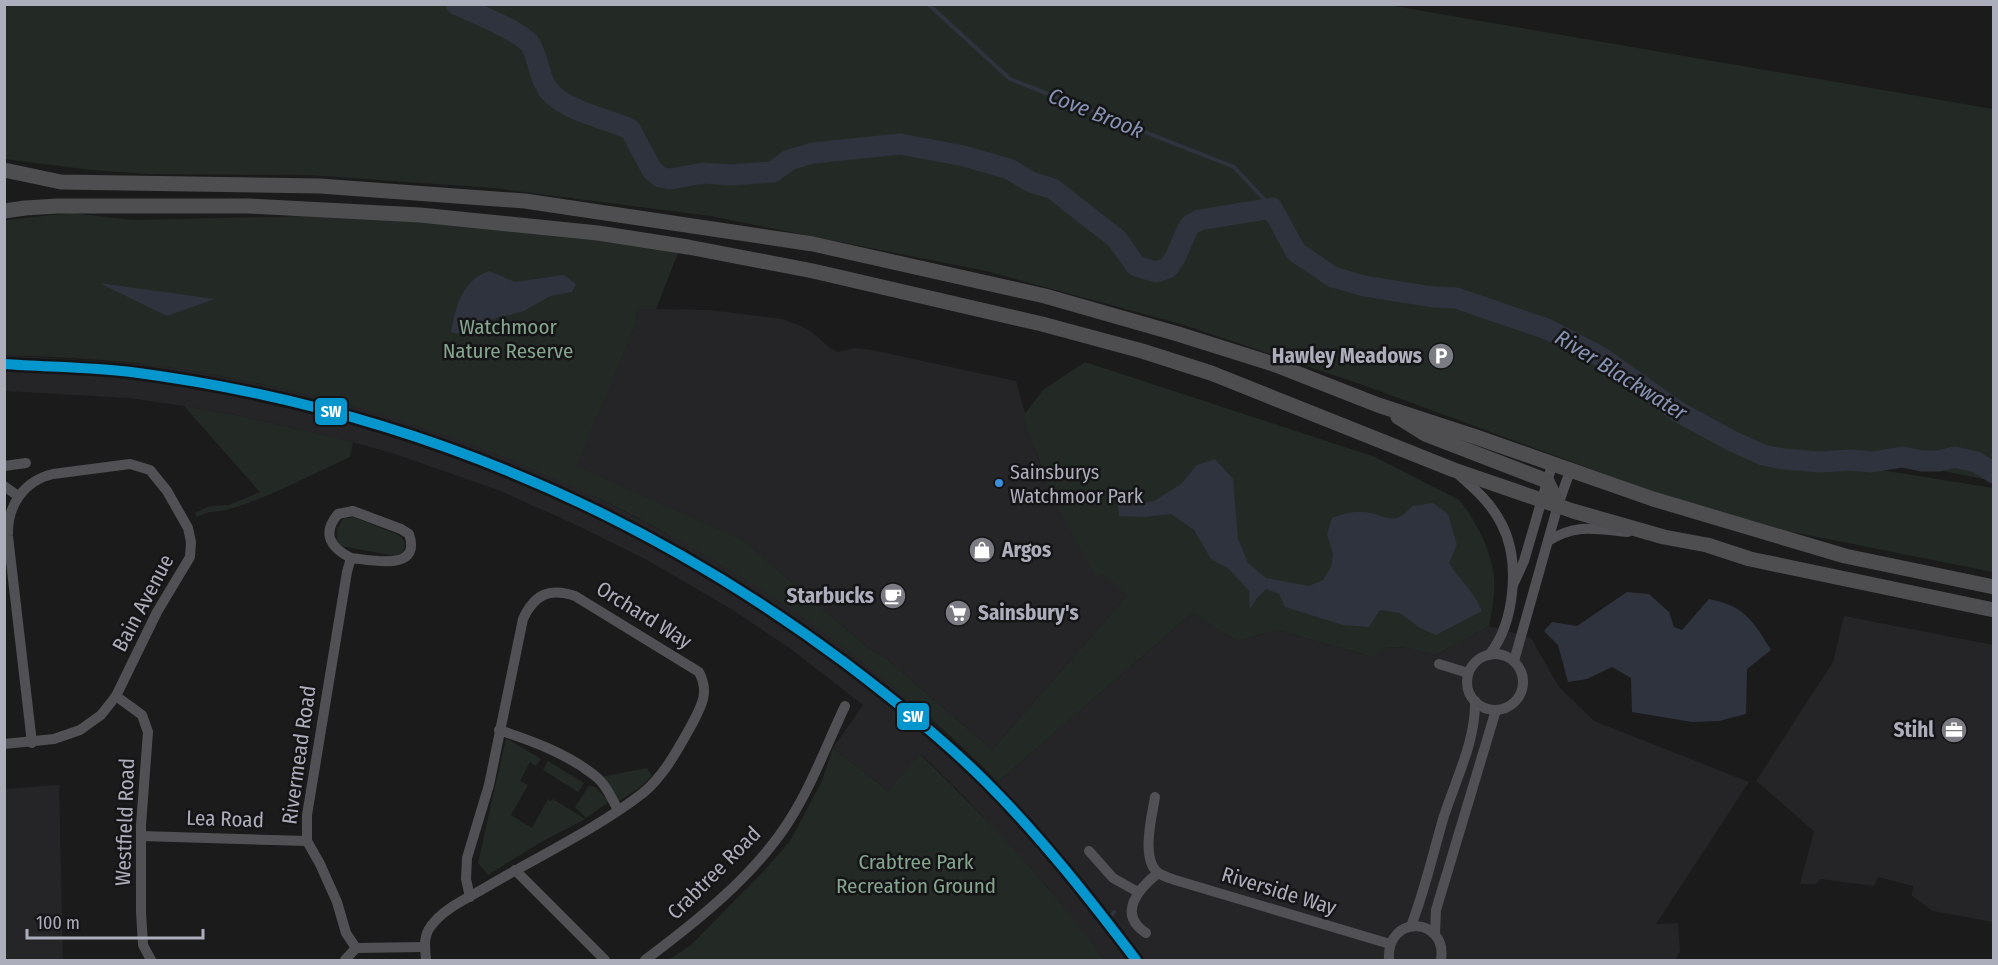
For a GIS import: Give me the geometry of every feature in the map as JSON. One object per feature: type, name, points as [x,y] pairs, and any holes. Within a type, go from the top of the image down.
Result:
[{"type":"main road","points":[[4,170],[61,182],[320,186],[525,201],[813,244],[1045,296],[1178,334],[1276,365],[1378,405],[1476,436],[1653,500],[1834,553],[1994,587]]},
{"type":"main road","points":[[4,211],[41,206],[130,205],[337,210],[490,221],[598,233],[721,252],[1010,316],[1142,351],[1211,373],[1454,470],[1558,506],[1664,537],[1707,545],[1750,559],[1994,610]]},
{"type":"main road","points":[[1378,405],[1425,434],[1547,482],[1558,506]]},
{"type":"street","points":[[4,466],[26,464]]},
{"type":"street","name":"Bain Avenue","points":[[4,744],[54,739],[81,730],[101,714],[116,696],[157,612],[190,556],[191,542],[188,528],[167,491],[150,470],[130,464],[45,476],[30,484],[18,496]]},
{"type":"street","points":[[1511,588],[1524,561],[1552,465]]},
{"type":"street","points":[[1454,470],[1483,496],[1501,523],[1509,541],[1512,566],[1508,615],[1498,643],[1489,655]]},
{"type":"street","points":[[1514,661],[1570,471]]},
{"type":"street","points":[[4,486],[18,496],[9,519],[8,536],[32,743]]},
{"type":"street","points":[[353,511],[409,534],[411,548],[402,560],[393,562],[351,558],[340,553],[329,538],[329,527],[338,514],[353,511]]},
{"type":"street","points":[[1548,541],[1568,530],[1583,528],[1664,537]]},
{"type":"street","name":"Rivermead Road","points":[[351,558],[309,804],[307,841],[337,902],[346,933],[356,948]]},
{"type":"street","name":"Orchard Way","points":[[426,960],[426,935],[431,925],[446,912],[618,810],[657,780],[702,706],[705,691],[704,681],[699,672],[578,597],[561,591],[548,593],[534,600],[523,619],[489,785],[467,858],[466,879],[470,897]]},
{"type":"street","points":[[1489,655],[1504,655],[1514,661],[1520,669],[1523,687],[1518,699],[1509,706],[1496,710],[1484,708],[1475,701],[1467,687],[1468,673],[1480,658],[1489,655]]},
{"type":"street","points":[[1439,664],[1468,673]]},
{"type":"street","name":"Westfield Road","points":[[116,696],[142,716],[148,732],[141,836],[143,945],[151,960]]},
{"type":"street","points":[[1411,926],[1472,729],[1475,701]]},
{"type":"street","name":"Crabtree Road","points":[[645,960],[680,935],[765,854],[801,801],[845,706]]},
{"type":"street","points":[[1435,934],[1436,910],[1496,710]]},
{"type":"street","points":[[499,730],[538,742],[595,775],[607,789],[618,810]]},
{"type":"street","points":[[1146,933],[1137,927],[1132,909],[1138,892],[1158,873],[1150,859],[1148,844],[1155,797]]},
{"type":"street","name":"Lea Road","points":[[141,836],[307,841]]},
{"type":"street","points":[[1089,851],[1113,878],[1138,892]]},
{"type":"street","points":[[515,870],[605,960]]},
{"type":"street","name":"Riverside Way","points":[[1158,873],[1390,944]]},
{"type":"street","points":[[1389,960],[1388,948],[1395,934],[1411,926],[1428,929],[1435,934],[1439,940],[1444,960]]},
{"type":"street","points":[[345,960],[356,948],[425,947]]},
{"type":"shaded area","points":[[489,271],[515,282],[564,275],[576,284],[572,292],[550,296],[524,311],[493,319],[460,334],[451,332],[458,304],[466,287],[480,275]]},
{"type":"shaded area","points":[[99,283],[215,299],[167,316]]},
{"type":"shaded area","points":[[636,310],[710,310],[782,319],[812,332],[838,352],[855,348],[872,350],[1016,381],[1038,460],[1097,578],[1102,572],[1127,596],[992,750],[887,659],[868,648],[743,540],[575,466],[637,322]]},
{"type":"shaded area","points":[[5,355],[157,365],[285,389],[408,422],[483,448],[568,483],[684,542],[760,588],[828,635],[890,682],[998,782],[1192,613],[1237,641],[1277,630],[1373,657],[1388,647],[1407,648],[1436,655],[1489,626],[1531,638],[1559,687],[1594,721],[1749,782],[1656,924],[1678,923],[1680,951],[1675,960],[1104,960],[1049,889],[965,797],[921,754],[888,791],[833,748],[863,705],[791,649],[731,609],[647,560],[498,490],[395,454],[353,442],[241,416],[130,398],[5,391]]},
{"type":"shaded area","points":[[1215,459],[1233,479],[1238,539],[1248,563],[1266,578],[1309,586],[1323,580],[1331,567],[1333,554],[1327,534],[1332,518],[1361,512],[1395,518],[1406,513],[1412,506],[1433,503],[1448,514],[1457,545],[1449,563],[1482,611],[1436,635],[1420,628],[1400,613],[1380,610],[1369,627],[1343,625],[1285,607],[1279,594],[1266,589],[1250,609],[1249,591],[1229,569],[1211,559],[1194,530],[1171,514],[1143,517],[1119,516],[1118,505],[1154,501],[1181,484],[1197,465]]},
{"type":"shaded area","points":[[1627,592],[1649,594],[1669,612],[1674,627],[1682,630],[1709,599],[1731,606],[1747,616],[1771,650],[1747,669],[1746,714],[1719,721],[1692,722],[1632,712],[1631,678],[1612,667],[1587,679],[1568,682],[1558,645],[1544,631],[1552,622],[1577,626]]},
{"type":"shaded area","name":"Stihl","points":[[1844,616],[1993,645],[1993,922],[1933,911],[1912,896],[1913,886],[1878,877],[1874,886],[1820,879],[1816,884],[1800,884],[1814,831],[1756,781],[1833,662]]},
{"type":"shaded area","points":[[59,785],[63,960],[5,960],[5,789]]},
{"type":"green space","name":"Hawley Meadows","points":[[5,4],[1388,5],[1993,109],[1993,481],[1874,457],[1862,467],[1993,488],[1993,572],[1783,530],[1654,492],[1363,385],[1181,324],[986,271],[710,216],[493,188],[308,175],[148,174],[91,170],[5,159]]},
{"type":"green space","name":"Watchmoor Nature Reserve","points":[[71,213],[133,220],[317,216],[491,226],[680,248],[656,309],[636,310],[637,322],[576,466],[743,540],[868,648],[887,659],[992,750],[1127,596],[1102,573],[1097,579],[1052,497],[1023,416],[1043,390],[1085,362],[1375,457],[1459,500],[1482,537],[1493,568],[1494,590],[1489,626],[1436,655],[1407,648],[1388,647],[1373,657],[1277,630],[1237,641],[1192,613],[998,782],[910,701],[816,627],[717,562],[614,506],[505,458],[394,418],[278,388],[160,366],[5,355],[4,224],[7,220]]},
{"type":"green space","points":[[184,406],[241,416],[353,442],[350,457],[263,497],[233,508],[197,517],[195,513],[210,506],[229,505],[260,492]]},
{"type":"green space","points":[[354,517],[398,535],[404,542],[403,552],[395,556],[341,546],[337,543],[337,529],[343,519]]},
{"type":"green space","points":[[506,738],[541,759],[536,766],[530,762],[520,781],[528,785],[511,815],[532,828],[548,799],[551,801],[553,799],[585,819],[541,842],[488,875],[478,863]]},
{"type":"green space","name":"Crabtree Park Recreation Ground","points":[[833,748],[888,791],[920,754],[1017,853],[1084,932],[1104,960],[668,960],[690,946],[763,872],[790,841],[822,781]]},
{"type":"green space","points":[[548,761],[584,783],[578,792],[543,770]]},
{"type":"green space","points":[[647,768],[652,776],[639,788],[617,802],[601,777]]},
{"type":"green space","points":[[589,786],[595,787],[609,802],[586,818],[575,807]]},
{"type":"waterway","name":"River Blackwater","points":[[456,4],[525,39],[533,50],[544,83],[553,95],[580,111],[630,129],[652,170],[660,177],[670,179],[704,173],[730,175],[773,172],[789,160],[813,153],[900,144],[964,156],[1009,169],[1031,182],[1053,189],[1117,239],[1136,266],[1156,272],[1168,268],[1189,226],[1199,220],[1272,208],[1296,252],[1333,277],[1364,286],[1433,297],[1456,298],[1547,329],[1601,357],[1677,411],[1763,455],[1821,462],[1851,460],[1871,462],[1903,457],[1922,461],[1938,461],[1955,457],[1976,462],[1994,473]]},
{"type":"waterway","name":"Cove Brook","points":[[928,4],[1010,79],[1234,167],[1272,208]]},
{"type":"waterway","points":[[1110,918],[1114,912]]},
{"type":"transit line","name":"SW","points":[[4,364],[131,372],[228,388],[323,409],[416,437],[506,470],[594,510],[680,555],[763,606],[844,662],[952,750],[986,782],[1045,846],[1136,960]]},
{"type":"place","name":"Hawley Meadows","points":[[1441,356]]},
{"type":"place","name":"Sainsburys Watchmoor Park","points":[[999,483]]},
{"type":"place","name":"Argos","points":[[982,550]]},
{"type":"place","name":"Starbucks","points":[[893,596]]},
{"type":"place","name":"Sainsbury's","points":[[958,613]]},
{"type":"place","name":"Stihl","points":[[1954,730]]}]
